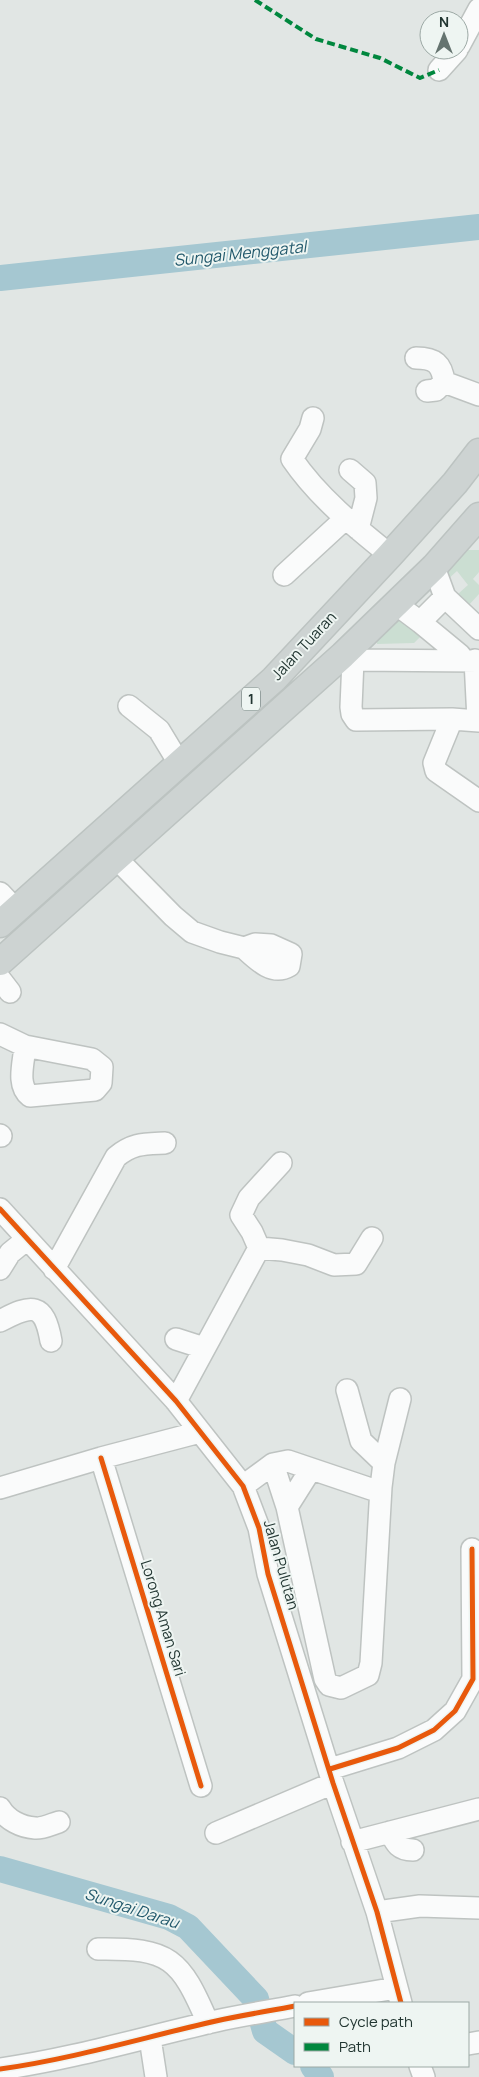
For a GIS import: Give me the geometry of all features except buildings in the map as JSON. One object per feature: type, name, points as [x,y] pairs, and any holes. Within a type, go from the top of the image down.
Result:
[{"type":"main road","name":"Jalan Tuaran","points":[[5,909],[179,764],[274,679],[390,555],[479,452]]},
{"type":"main road","points":[[274,679],[299,672],[386,592],[456,522],[479,508]]},
{"type":"main road","name":"Jalan Tuaran","points":[[0,962],[254,736],[348,657],[434,567],[479,516]]},
{"type":"main road","points":[[5,909],[34,909],[252,714],[260,713],[264,722],[254,736]]},
{"type":"street","points":[[469,28],[479,9]]},
{"type":"street","points":[[439,70],[448,60]]},
{"type":"street","points":[[416,358],[426,358],[438,364],[443,371],[436,387],[479,395]]},
{"type":"street","points":[[313,418],[310,429],[292,459],[303,475],[352,524],[390,555]]},
{"type":"street","points":[[284,575],[352,524],[366,498],[365,484],[350,470]]},
{"type":"street","points":[[434,567],[445,598],[479,630],[467,659],[479,721],[452,719],[356,720],[352,714],[348,657],[467,659]]},
{"type":"street","points":[[420,622],[445,598]]},
{"type":"street","points":[[395,606],[404,610],[467,659]]},
{"type":"street","points":[[129,706],[159,730],[179,764]]},
{"type":"street","points":[[452,719],[434,764],[436,771],[479,801]]},
{"type":"street","points":[[116,858],[173,916],[192,932],[244,948]]},
{"type":"street","points":[[0,1034],[25,1046]]},
{"type":"street","points":[[54,1268],[116,1157],[128,1148],[138,1144],[165,1143]]},
{"type":"street","points":[[176,1401],[258,1248],[252,1232],[241,1215],[249,1198],[281,1163]]},
{"type":"street","name":"Jalan Pulutan","points":[[0,1209],[26,1240],[176,1401],[243,1486],[258,1528],[268,1574],[352,1842],[377,1912],[399,1996]]},
{"type":"street","points":[[258,1248],[308,1255],[334,1265],[356,1264],[372,1238]]},
{"type":"street","points":[[0,1269],[10,1253],[26,1240]]},
{"type":"street","points":[[0,1321],[25,1309],[34,1310],[42,1314],[47,1322],[51,1341]]},
{"type":"street","points":[[176,1339],[204,1348]]},
{"type":"street","points":[[347,1390],[361,1440],[384,1463]]},
{"type":"street","points":[[273,1464],[287,1507],[325,1679],[329,1685],[341,1688],[368,1675],[381,1487],[384,1463],[400,1399]]},
{"type":"street","points":[[0,1488],[101,1458],[200,1432]]},
{"type":"street","name":"Lorong Aman Sari","points":[[101,1458],[201,1786]]},
{"type":"street","points":[[243,1486],[273,1464],[288,1461],[371,1489],[381,1487]]},
{"type":"street","points":[[287,1507],[311,1469]]},
{"type":"street","points":[[216,1833],[332,1776],[398,1748],[434,1730],[455,1711],[476,1680],[472,1549]]},
{"type":"street","points":[[0,1808],[4,1814],[16,1823],[36,1828],[59,1822]]},
{"type":"street","points":[[352,1842],[479,1809]]},
{"type":"street","points":[[390,1832],[397,1846],[404,1850],[413,1850]]},
{"type":"street","points":[[377,1912],[420,1906],[479,1908]]},
{"type":"street","points":[[98,1949],[146,1950],[168,1960],[189,1981],[212,2022]]},
{"type":"street","points":[[321,2002],[399,1996]]},
{"type":"street","points":[[0,2069],[23,2071],[212,2022],[294,2006]]},
{"type":"street","points":[[150,2038],[156,2077]]},
{"type":"green space","points":[[468,550],[479,550],[479,572],[473,579],[479,585],[479,594],[467,607],[458,594],[468,585],[457,571],[448,579],[444,574]]},
{"type":"green space","points":[[397,620],[402,620],[423,634],[414,643],[377,644],[377,639]]},
{"type":"waterway","name":"Sungai Menggatal","points":[[0,278],[479,227]]},
{"type":"waterway","name":"Sungai Darau","points":[[0,1869],[169,1917],[188,1927],[256,1999],[265,2031],[294,2051]]},
{"type":"waterway","name":"Sungai Darau","points":[[314,2067],[321,2077]]},
{"type":"marked path","points":[[255,0],[316,39],[380,58],[420,78],[439,70]]},
{"type":"cycle path","points":[[0,1209],[176,1401],[243,1486],[259,1528],[268,1574],[333,1783],[377,1912],[401,2002]]},
{"type":"cycle path","points":[[101,1458],[201,1786]]},
{"type":"cycle path","points":[[330,1769],[398,1748],[434,1730],[455,1711],[473,1679],[472,1549]]},
{"type":"cycle path","points":[[0,2069],[55,2060],[216,2021],[294,2006]]}]
